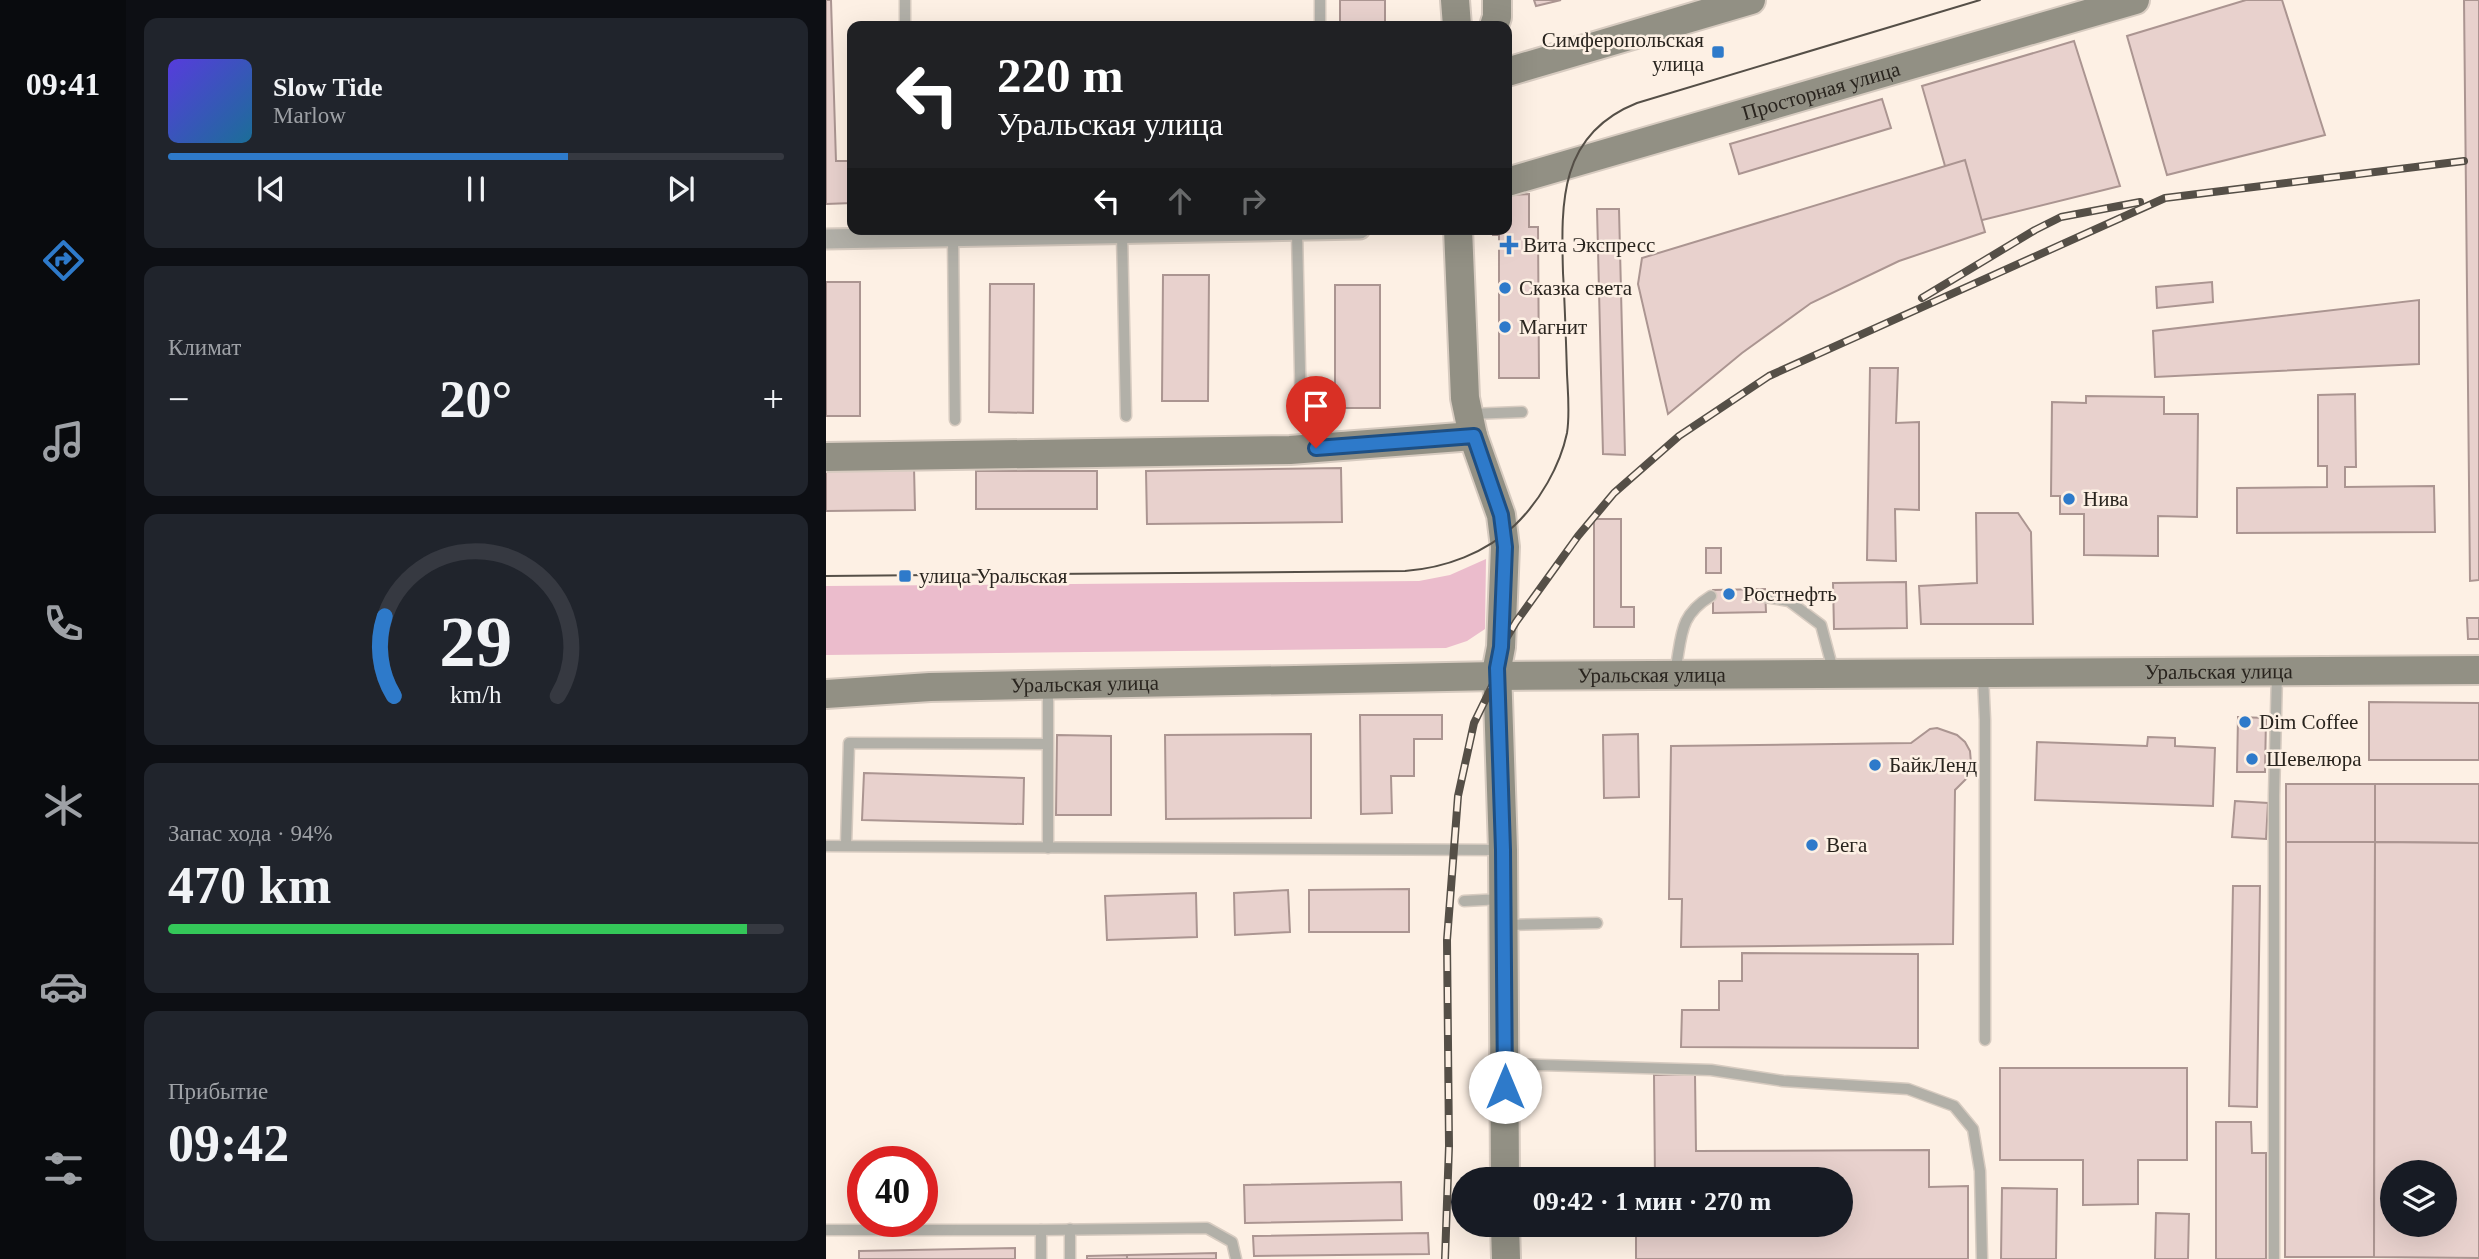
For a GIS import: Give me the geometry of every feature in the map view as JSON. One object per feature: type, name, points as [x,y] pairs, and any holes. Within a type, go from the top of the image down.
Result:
[{"type":"main road","points":[[1455,0],[1457,21]]},
{"type":"main road","points":[[1495,21],[1497,0]]},
{"type":"main road","points":[[1512,70],[1751,0]]},
{"type":"main road","name":"Просторная улица","points":[[1512,181],[2135,0]]},
{"type":"main road","points":[[1458,235],[1465,398],[1471,425],[1501,515],[1505,547],[1501,647],[1497,672],[1503,850],[1505,1167]]},
{"type":"main road","points":[[826,457],[1290,450],[1471,425]]},
{"type":"main road","name":"Уральская улица","points":[[826,684],[1062,674],[2277,666],[2479,662]]},
{"type":"main road","name":"Уральская улица","points":[[2277,666],[2479,670]]},
{"type":"main road","name":"Уральская улица","points":[[826,694],[930,687],[1676,667],[1983,668]]},
{"type":"main road","points":[[1506,1237],[1506,1259]]},
{"type":"street","points":[[826,239],[974,235]]},
{"type":"lane","points":[[905,0],[905,21]]},
{"type":"lane","points":[[1320,0],[1320,21]]},
{"type":"lane","points":[[1122,235],[1126,416]]},
{"type":"lane","points":[[1297,235],[1301,416]]},
{"type":"lane","points":[[953,237],[956,420]]},
{"type":"lane","points":[[1471,425],[1522,412]]},
{"type":"lane","points":[[1676,667],[1683,629],[1694,607],[1712,596]]},
{"type":"lane","points":[[1765,597],[1789,601],[1821,625],[1832,666]]},
{"type":"lane","points":[[2274,1259],[2274,796],[2277,666]]},
{"type":"lane","points":[[1983,668],[1985,1040]]},
{"type":"lane","points":[[1048,685],[1048,848]]},
{"type":"lane","points":[[846,845],[849,743],[1047,744]]},
{"type":"lane","points":[[826,846],[1503,850]]},
{"type":"lane","points":[[1464,901],[1504,912],[1597,923]]},
{"type":"lane","points":[[1505,1064],[1711,1070],[1783,1081],[1908,1089],[1954,1106],[1973,1129],[1980,1171],[1982,1259]]},
{"type":"lane","points":[[826,1230],[1207,1228],[1232,1242],[1237,1259]]},
{"type":"lane","points":[[1070,1229],[1070,1259]]},
{"type":"lane","points":[[1041,1230],[1041,1259]]},
{"type":"shaded area","points":[[1486,559],[1485,629],[1467,641],[1446,648],[826,655],[826,586],[1419,581],[1450,575]]},
{"type":"building","points":[[826,0],[831,0],[836,161],[847,161],[847,203],[826,204]]},
{"type":"building","points":[[1340,0],[1385,0],[1385,21],[1340,21]]},
{"type":"building","points":[[1534,0],[1561,0],[1536,6]]},
{"type":"building","points":[[2246,0],[2282,0],[2325,135],[2167,175],[2127,36]]},
{"type":"building","points":[[2464,0],[2479,0],[2479,580],[2470,581]]},
{"type":"building","points":[[2074,41],[2120,186],[1962,225],[1922,86]]},
{"type":"building","points":[[1882,99],[1891,128],[1739,174],[1730,144]]},
{"type":"building","points":[[1965,160],[1985,232],[1899,261],[1811,303],[1742,353],[1668,414],[1638,284],[1642,258]]},
{"type":"building","points":[[1529,194],[1529,227],[1538,227],[1539,378],[1499,378],[1499,235],[1512,235],[1512,195]]},
{"type":"building","points":[[1597,209],[1619,209],[1625,455],[1603,454]]},
{"type":"building","points":[[1163,275],[1209,275],[1208,401],[1162,401]]},
{"type":"building","points":[[826,282],[860,282],[860,416],[826,416]]},
{"type":"building","points":[[2212,282],[2213,302],[2157,308],[2156,287]]},
{"type":"building","points":[[990,284],[1034,284],[1033,413],[989,412]]},
{"type":"building","points":[[1335,285],[1380,285],[1380,408],[1335,408]]},
{"type":"building","points":[[2419,300],[2419,364],[2155,377],[2153,331]]},
{"type":"building","points":[[1870,368],[1898,368],[1896,423],[1919,422],[1919,510],[1895,509],[1896,561],[1867,560]]},
{"type":"building","points":[[2355,394],[2356,467],[2345,467],[2345,487],[2434,486],[2435,532],[2237,533],[2237,488],[2327,487],[2327,466],[2318,466],[2318,395]]},
{"type":"building","points":[[2086,396],[2164,397],[2164,414],[2198,414],[2197,517],[2158,516],[2158,556],[2084,555],[2084,514],[2060,514],[2060,496],[2051,496],[2052,402],[2086,403]]},
{"type":"building","points":[[914,467],[915,510],[826,511],[826,468]]},
{"type":"building","points":[[1341,468],[1342,522],[1147,524],[1146,471]]},
{"type":"building","points":[[976,471],[1097,471],[1097,509],[976,509]]},
{"type":"building","points":[[1976,513],[2018,513],[2031,532],[2033,624],[1921,624],[1919,586],[1977,583]]},
{"type":"building","points":[[1594,519],[1621,519],[1621,607],[1634,607],[1634,627],[1594,627]]},
{"type":"building","points":[[1706,548],[1721,548],[1721,573],[1706,573]]},
{"type":"building","points":[[1906,582],[1907,628],[1834,629],[1833,583]]},
{"type":"building","points":[[1765,589],[1766,612],[1713,613],[1713,590]]},
{"type":"building","points":[[2467,618],[2479,618],[2479,639],[2468,639]]},
{"type":"building","points":[[2369,702],[2479,703],[2479,760],[2369,760]]},
{"type":"building","points":[[1360,715],[1442,715],[1442,739],[1414,739],[1414,776],[1391,776],[1392,813],[1361,814]]},
{"type":"building","points":[[2238,717],[2266,718],[2265,772],[2237,772]]},
{"type":"building","name":"Вега","points":[[1937,728],[1957,735],[1965,742],[1970,751],[1971,763],[1969,776],[1955,790],[1953,944],[1681,947],[1682,899],[1669,899],[1671,746],[1911,743],[1930,729]]},
{"type":"building","points":[[1311,734],[1311,818],[1166,819],[1165,735]]},
{"type":"building","points":[[1638,734],[1639,797],[1604,798],[1603,735]]},
{"type":"building","points":[[1057,735],[1111,736],[1111,815],[1056,815]]},
{"type":"building","points":[[2148,737],[2175,738],[2175,746],[2215,748],[2213,806],[2035,800],[2037,742],[2147,746]]},
{"type":"building","points":[[864,773],[1024,778],[1023,824],[862,820]]},
{"type":"building","points":[[2286,784],[2375,784],[2375,842],[2286,842]]},
{"type":"building","points":[[2375,784],[2479,784],[2479,843],[2375,842]]},
{"type":"building","points":[[2235,801],[2268,803],[2266,839],[2232,837]]},
{"type":"building","points":[[2286,842],[2375,842],[2374,1257],[2285,1257]]},
{"type":"building","points":[[2375,842],[2479,843],[2479,1258],[2374,1257]]},
{"type":"building","points":[[2233,886],[2260,886],[2257,1107],[2229,1106]]},
{"type":"building","points":[[1409,889],[1409,932],[1309,932],[1309,890]]},
{"type":"building","points":[[1288,890],[1290,932],[1235,935],[1234,893]]},
{"type":"building","points":[[1196,893],[1197,937],[1107,940],[1105,896]]},
{"type":"building","points":[[1742,953],[1918,954],[1918,1048],[1681,1047],[1682,1010],[1719,1010],[1719,981],[1742,981]]},
{"type":"building","points":[[2000,1068],[2187,1068],[2187,1160],[2138,1160],[2138,1204],[2083,1205],[2083,1160],[2000,1160]]},
{"type":"building","points":[[1695,1074],[1696,1151],[1929,1150],[1929,1187],[1968,1186],[1968,1259],[1636,1259],[1636,1237],[1853,1237],[1853,1167],[1655,1167],[1654,1075]]},
{"type":"building","points":[[2216,1122],[2251,1122],[2252,1153],[2266,1153],[2266,1259],[2216,1259]]},
{"type":"building","points":[[1401,1182],[1402,1220],[1245,1223],[1244,1185]]},
{"type":"building","points":[[2002,1188],[2057,1189],[2056,1259],[2001,1259]]},
{"type":"building","points":[[2156,1213],[2189,1214],[2188,1259],[2155,1259]]},
{"type":"building","points":[[1428,1233],[1429,1254],[1254,1256],[1253,1236]]},
{"type":"building","points":[[1015,1248],[1015,1259],[859,1259],[859,1251]]},
{"type":"building","points":[[1216,1253],[1216,1259],[1127,1259],[1127,1255]]},
{"type":"building","points":[[1127,1255],[1127,1259],[1087,1259],[1087,1256]]},
{"type":"tram line","points":[[826,576],[1405,571],[1450,563],[1478,551],[1504,535],[1533,505],[1548,482],[1564,445],[1569,411],[1562,247],[1565,196],[1570,173],[1579,152],[1592,133],[1611,116],[1637,103],[1980,0]]},
{"type":"railway","points":[[1445,1259],[1449,1146],[1447,940],[1458,796],[1474,723],[1497,676],[1501,647],[1516,622],[1578,536],[1614,493],[1679,436],[1769,376],[2165,198],[2464,161]]},
{"type":"railway","points":[[1922,298],[2061,217],[2140,202]]},
{"type":"place","name":"Симферопольская улица","points":[[1718,52]]},
{"type":"place","name":"Вита Экспресс","points":[[1509,245]]},
{"type":"place","name":"Сказка света","points":[[1505,288]]},
{"type":"place","name":"Магнит","points":[[1505,327]]},
{"type":"place","name":"Нива","points":[[2069,499]]},
{"type":"place","name":"улица Уральская","points":[[905,576]]},
{"type":"place","name":"Ростнефть","points":[[1729,594]]},
{"type":"place","name":"Dim Coffee","points":[[2245,722]]},
{"type":"place","name":"Шевелюра","points":[[2252,759]]},
{"type":"place","name":"БайкЛенд","points":[[1875,765]]},
{"type":"place","name":"Вега","points":[[1812,845]]},
{"type":"route","points":[[1316,448],[1474,436],[1501,515],[1505,547],[1501,647],[1497,676],[1503,850],[1505,1087]]}]
